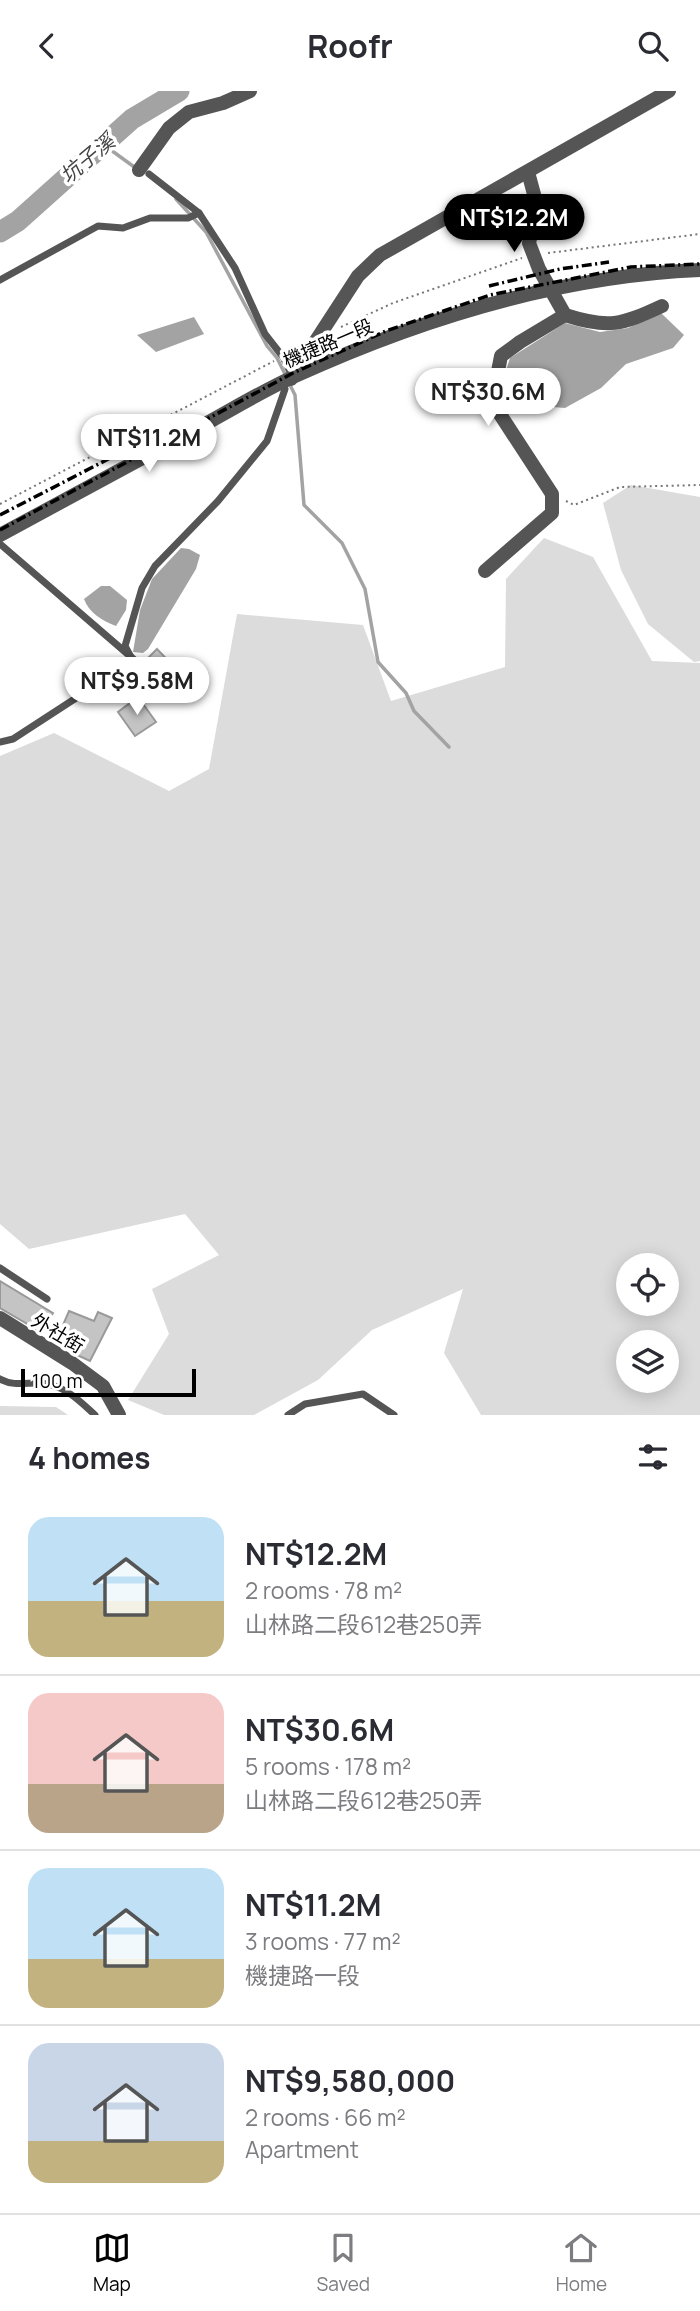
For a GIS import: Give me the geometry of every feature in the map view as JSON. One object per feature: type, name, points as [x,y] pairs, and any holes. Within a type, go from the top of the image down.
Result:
[{"type":"street","points":[[144,172],[169,128],[189,112],[223,103],[250,91]]},
{"type":"street","points":[[288,381],[358,276],[380,255],[669,91]]},
{"type":"street","points":[[528,172],[535,198],[529,243],[549,288],[565,315],[593,324],[627,322],[662,306]]},
{"type":"street","name":"機捷路一段","points":[[0,535],[288,381],[418,327],[486,303],[549,288],[648,272],[700,270]]},
{"type":"street","points":[[485,571],[552,513],[552,494],[492,402],[501,356],[565,315]]},
{"type":"street","name":"外社街","points":[[0,1318],[72,1363],[103,1386],[119,1415]]},
{"type":"lane","points":[[133,661],[125,646],[142,588],[155,566],[218,501],[267,441],[288,381],[283,357],[265,334],[235,268],[199,213],[144,172]]},
{"type":"lane","points":[[0,280],[98,226],[123,228],[150,218],[188,218],[199,213]]},
{"type":"lane","points":[[0,544],[133,661],[180,695],[200,690]]},
{"type":"lane","points":[[0,742],[13,740],[133,661]]},
{"type":"lane","points":[[0,1268],[47,1299]]},
{"type":"lane","points":[[0,1379],[11,1385],[42,1383],[71,1392],[95,1415]]},
{"type":"lane","points":[[288,1415],[305,1404],[363,1394],[394,1415]]},
{"type":"path","name":"機捷路一段","points":[[343,327],[393,303],[533,255],[700,234]]},
{"type":"path","name":"機捷路一段","points":[[0,504],[271,363]]},
{"type":"path","points":[[552,494],[574,505],[620,487],[700,485]]},
{"type":"shaded area","points":[[661,313],[684,335],[673,348],[626,364],[601,388],[565,408],[541,406],[500,389],[510,358],[565,323],[600,332],[628,328]]},
{"type":"shaded area","points":[[194,317],[204,334],[156,352],[137,335]]},
{"type":"shaded area","points":[[631,485],[700,497],[700,661],[694,662],[648,624],[621,570],[603,503]]},
{"type":"shaded area","points":[[544,538],[593,557],[652,661],[700,663],[700,1415],[481,1415],[444,1353],[463,1289],[372,1330],[318,1380],[254,1415],[164,1415],[128,1400],[169,1334],[152,1289],[219,1255],[185,1214],[29,1249],[0,1224],[0,756],[54,733],[169,791],[209,769],[237,614],[363,625],[391,701],[505,667],[506,579]]},
{"type":"shaded area","points":[[181,548],[200,555],[196,569],[148,649],[143,653],[133,652],[140,610],[152,579]]},
{"type":"shaded area","points":[[101,586],[110,586],[127,600],[126,610],[116,626],[97,616],[84,599]]},
{"type":"shaded area","points":[[0,1406],[56,1407],[68,1415],[0,1415]]},
{"type":"building","points":[[157,649],[177,670],[167,679],[147,659]]},
{"type":"building","points":[[138,697],[156,722],[135,736],[118,712]]},
{"type":"building","points":[[0,1281],[53,1313],[41,1332],[0,1308]]},
{"type":"building","points":[[69,1311],[94,1321],[98,1312],[112,1318],[90,1361],[77,1355],[80,1349],[57,1339]]},
{"type":"waterway","name":"坑子溪","points":[[0,232],[18,221],[132,119],[179,91]]},
{"type":"waterway","points":[[104,145],[137,169]]},
{"type":"waterway","points":[[176,199],[206,232],[286,376]]},
{"type":"waterway","points":[[289,383],[295,395],[304,505],[342,543],[365,589],[378,662],[406,693],[414,711],[449,747]]},
{"type":"railway","points":[[489,286],[560,269],[609,262]]},
{"type":"railway","points":[[0,530],[293,373],[386,331],[490,295],[631,267],[700,264]]},
{"type":"railway","points":[[0,515],[176,424]]}]
